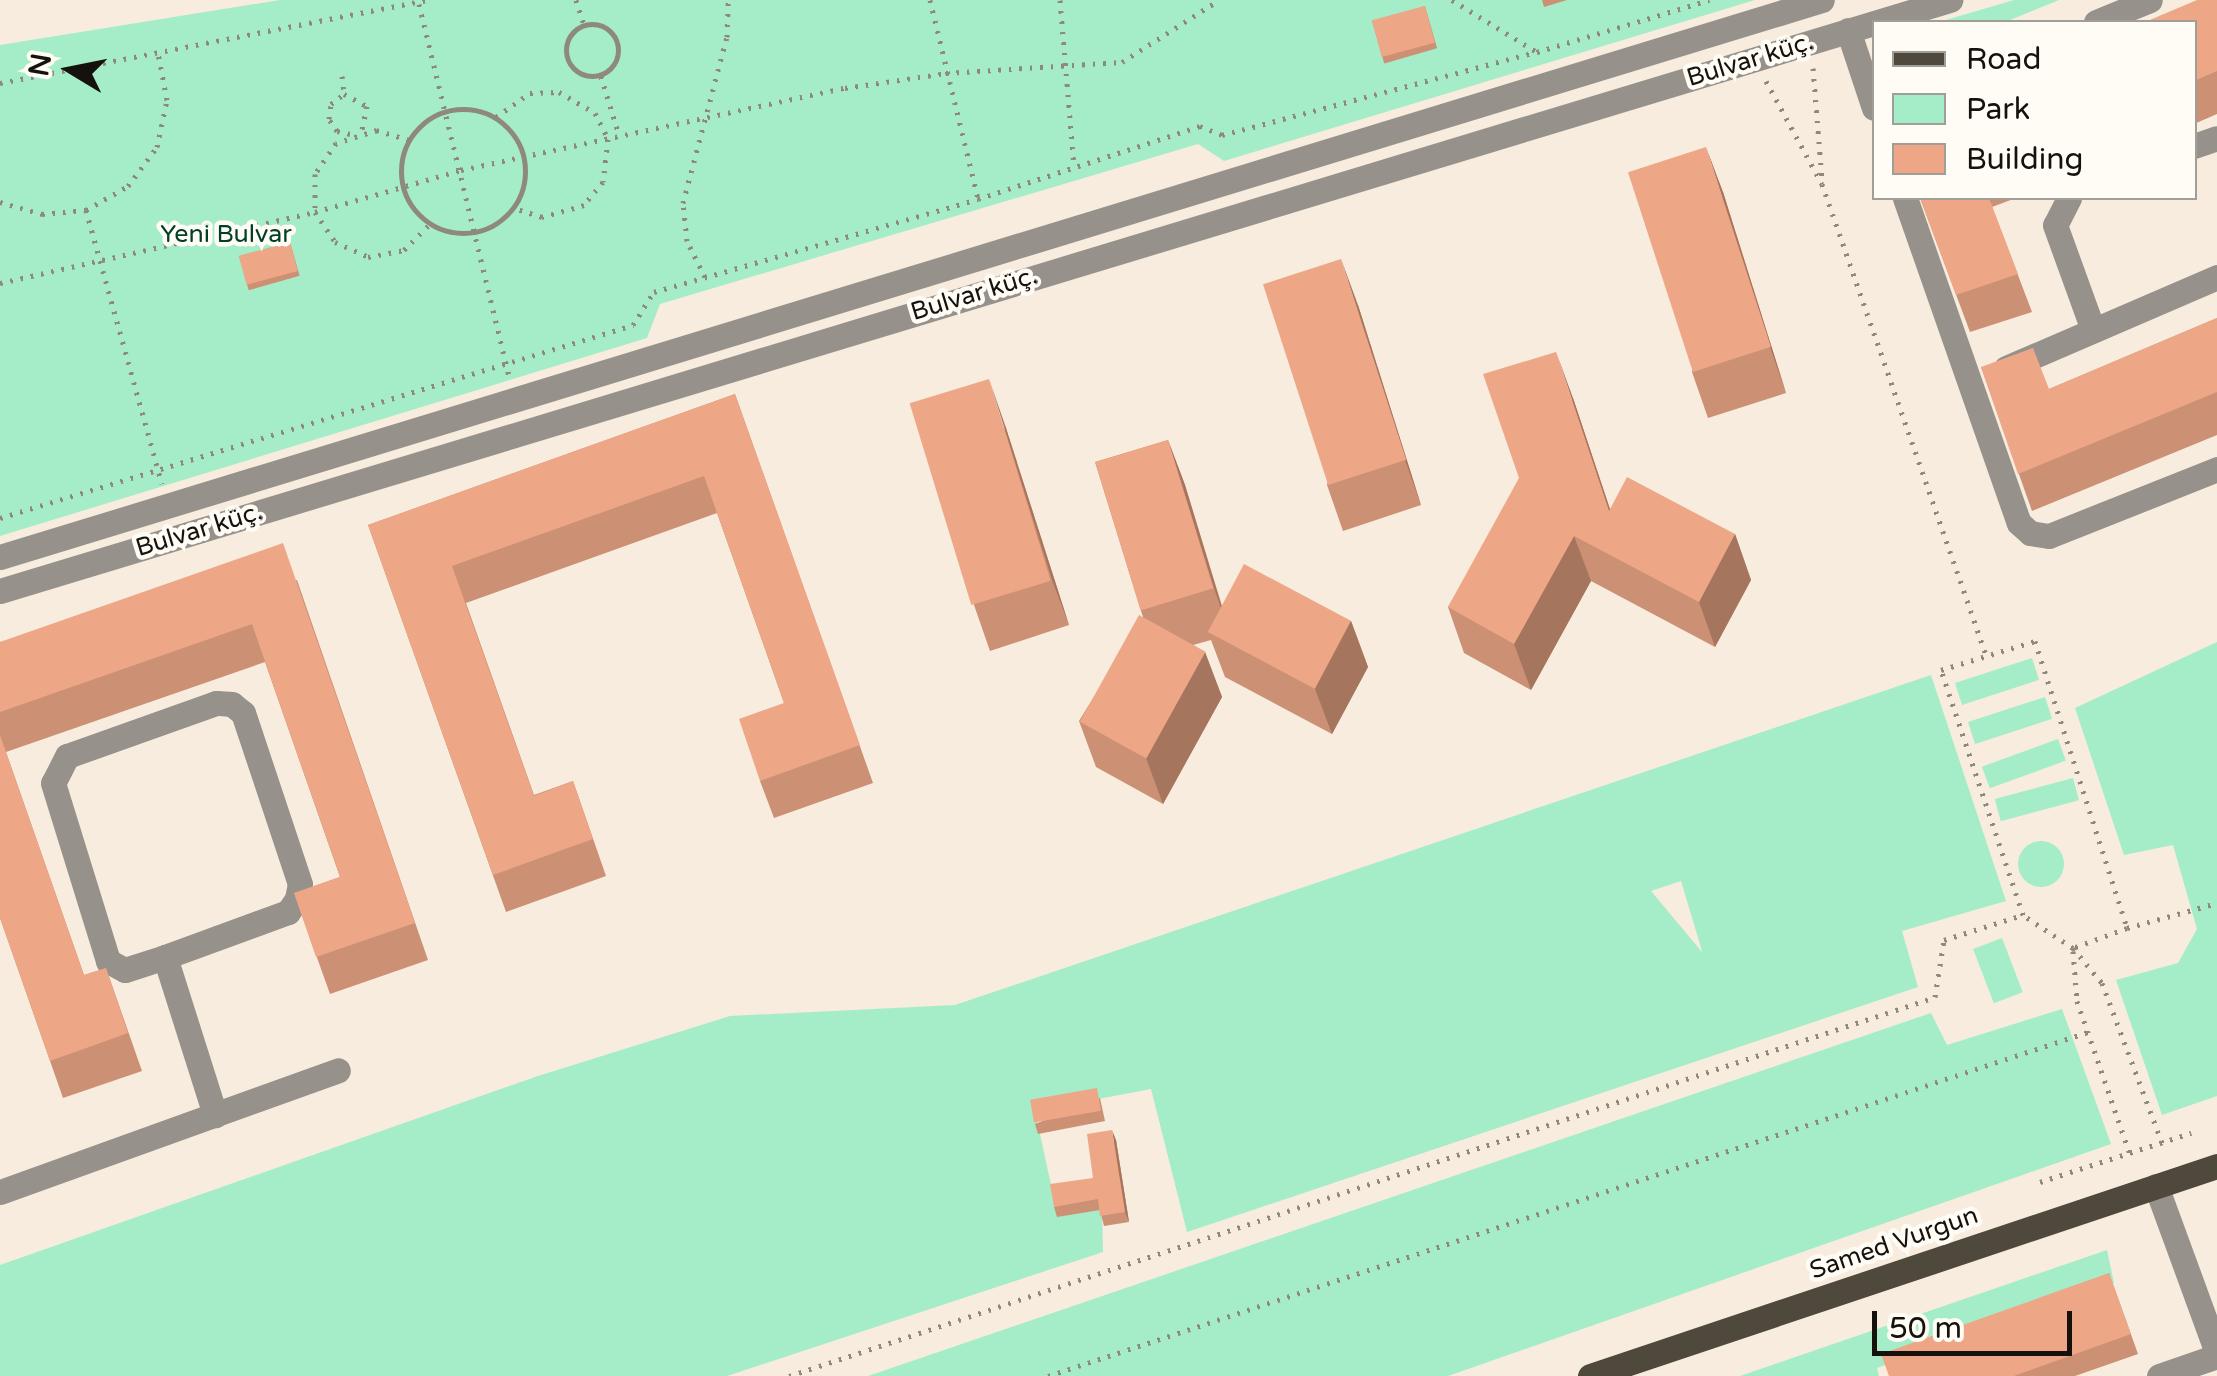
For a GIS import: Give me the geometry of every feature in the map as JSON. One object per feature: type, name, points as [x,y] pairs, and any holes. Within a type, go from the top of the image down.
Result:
[{"type":"main road","name":"Samed Vurgun","points":[[1590,1376],[2217,1166]]},
{"type":"street","name":"Bulvar küç.","points":[[0,557],[1822,0]]},
{"type":"street","name":"Bulvar küç.","points":[[1882,20],[1950,0]]},
{"type":"street","points":[[2101,20],[2150,0]]},
{"type":"street","name":"Bulvar küç.","points":[[0,591],[1201,223],[1872,23]]},
{"type":"street","points":[[1848,30],[1872,102]]},
{"type":"street","points":[[1192,192],[1201,223]]},
{"type":"street","points":[[1906,200],[2019,522],[2030,533],[2049,536],[2217,469]]},
{"type":"street","points":[[2068,200],[2055,225],[2093,330]]},
{"type":"street","points":[[1968,384],[2217,278]]},
{"type":"street","points":[[619,367],[630,401]]},
{"type":"street","points":[[216,703],[232,704],[249,730],[300,884],[297,899],[288,912],[164,957],[125,970],[108,961],[54,783],[56,767],[67,756],[216,703]]},
{"type":"street","points":[[164,957],[215,1115]]},
{"type":"street","points":[[0,1192],[338,1070]]},
{"type":"street","points":[[2156,1186],[2217,1354],[2159,1376]]},
{"type":"path","points":[[0,84],[427,0]]},
{"type":"path","points":[[576,0],[584,25]]},
{"type":"path","points":[[706,277],[687,241],[682,202],[727,37],[728,0]]},
{"type":"path","points":[[930,0],[978,199]]},
{"type":"path","points":[[1060,0],[1074,167]]},
{"type":"path","points":[[0,283],[315,212],[461,170],[702,118],[946,73],[1122,62],[1219,0]]},
{"type":"path","points":[[1452,0],[1537,52]]},
{"type":"path","points":[[0,518],[633,325],[654,292],[978,199],[1200,126],[1222,136],[1537,52],[1710,0]]},
{"type":"path","points":[[419,3],[510,380]]},
{"type":"path","points":[[584,25],[610,30],[618,42],[618,56],[601,75],[574,70],[566,54],[570,36],[584,25]]},
{"type":"path","points":[[1812,41],[1822,184]]},
{"type":"path","points":[[0,202],[42,214],[86,210],[128,186],[157,147],[168,100],[158,53]]},
{"type":"path","points":[[1754,58],[1822,184],[1986,656]]},
{"type":"path","points":[[601,75],[619,136]]},
{"type":"path","points":[[342,76],[344,94]]},
{"type":"path","points":[[496,117],[530,93],[559,92],[595,113],[608,138],[603,182],[584,205],[542,217],[514,208]]},
{"type":"path","points":[[344,94],[367,106],[360,131]]},
{"type":"path","points":[[344,94],[331,104],[329,118],[338,132],[352,134]]},
{"type":"path","points":[[446,111],[496,117],[514,135],[525,158],[524,184],[514,208],[476,232],[430,224],[412,207],[402,184],[409,140],[446,111]]},
{"type":"path","points":[[409,140],[360,131],[336,143],[314,174],[315,212],[334,242],[368,256],[404,250],[430,224]]},
{"type":"path","points":[[86,210],[163,487]]},
{"type":"path","points":[[2126,928],[2034,641],[1941,670],[2023,915],[2072,948],[2102,983],[2162,1143]]},
{"type":"path","points":[[2072,948],[2126,928],[2217,903]]},
{"type":"path","points":[[790,1376],[1935,997],[1944,940],[2023,915]]},
{"type":"path","points":[[2072,948],[2073,979],[2130,1154]]},
{"type":"path","points":[[1048,1376],[2088,1032]]},
{"type":"path","points":[[2040,1182],[2191,1133]]},
{"type":"green space","name":"Yeni Bulvar","points":[[280,0],[1755,0],[1224,161],[1198,144],[660,304],[647,338],[0,536],[0,45]]},
{"type":"green space","points":[[2014,0],[2059,0],[2010,20],[1946,20]]},
{"type":"green space","points":[[2217,642],[2217,1096],[2162,1115],[2116,980],[2178,963],[2197,929],[2173,845],[2124,855],[2075,708]]},
{"type":"green space","points":[[2032,658],[2039,680],[1962,705],[1955,683]]},
{"type":"green space","points":[[1931,675],[2006,901],[1902,931],[1918,987],[1187,1232],[1151,1089],[1035,1111],[1053,1194],[1102,1209],[1103,1252],[727,1376],[0,1376],[0,1265],[538,1076],[730,1016],[955,1005]],"holes":[[[1681,881],[1702,952],[1651,891]]]},
{"type":"green space","points":[[2045,697],[2052,719],[1975,744],[1968,722]]},
{"type":"green space","points":[[2058,739],[2066,761],[1990,788],[1982,767]]},
{"type":"green space","points":[[2073,778],[2079,800],[2001,821],[1995,799]]},
{"type":"green space","points":[[2041,841],[2057,848],[2064,864],[2057,880],[2041,887],[2025,880],[2018,864],[2025,848]]},
{"type":"green space","points":[[2002,938],[2023,992],[1994,1003],[1973,949]]},
{"type":"green space","points":[[2062,1009],[2111,1144],[1448,1376],[868,1376],[1931,1013],[1947,1045]]},
{"type":"green space","points":[[2107,1250],[2114,1283],[1877,1368],[1879,1376],[1740,1376]]},
{"type":"building","points":[[2197,0],[2217,0],[2217,71],[2197,80],[2197,20],[2150,20]]},
{"type":"building","points":[[1425,6],[1435,43],[1382,57],[1372,20]]},
{"type":"building","points":[[1706,147],[1771,347],[1693,372],[1628,172]]},
{"type":"building","points":[[1921,200],[1990,200],[2018,274],[1956,295]]},
{"type":"building","points":[[290,242],[298,271],[247,285],[239,256]]},
{"type":"building","points":[[1341,259],[1406,460],[1328,485],[1263,284]]},
{"type":"building","points":[[2217,318],[2217,392],[2018,474],[1981,367],[2033,348],[2049,389]]},
{"type":"building","points":[[1556,352],[1609,511],[1627,477],[1735,534],[1699,602],[1574,536],[1514,644],[1448,607],[1519,478],[1483,374]]},
{"type":"building","points":[[989,379],[1051,581],[971,605],[910,403]]},
{"type":"building","points":[[735,394],[860,745],[760,781],[739,719],[784,703],[704,476],[452,566],[534,796],[573,781],[593,839],[493,875],[368,525]]},
{"type":"building","points":[[1168,440],[1213,588],[1141,610],[1095,462]]},
{"type":"building","points":[[283,543],[415,923],[316,957],[294,893],[340,877],[252,624],[0,712],[0,642]]},
{"type":"building","points":[[1244,564],[1351,621],[1315,689],[1208,632]]},
{"type":"building","points":[[1139,615],[1205,652],[1146,759],[1080,722]]},
{"type":"building","points":[[0,735],[84,975],[106,968],[128,1033],[50,1061],[0,918]]},
{"type":"building","points":[[1097,1088],[1101,1111],[1034,1122],[1030,1100]]},
{"type":"building","points":[[1112,1130],[1125,1212],[1100,1216],[1098,1199],[1054,1207],[1050,1184],[1093,1178],[1087,1134]]},
{"type":"building","points":[[2109,1273],[2131,1334],[2014,1376],[1889,1376],[1881,1354]]}]
